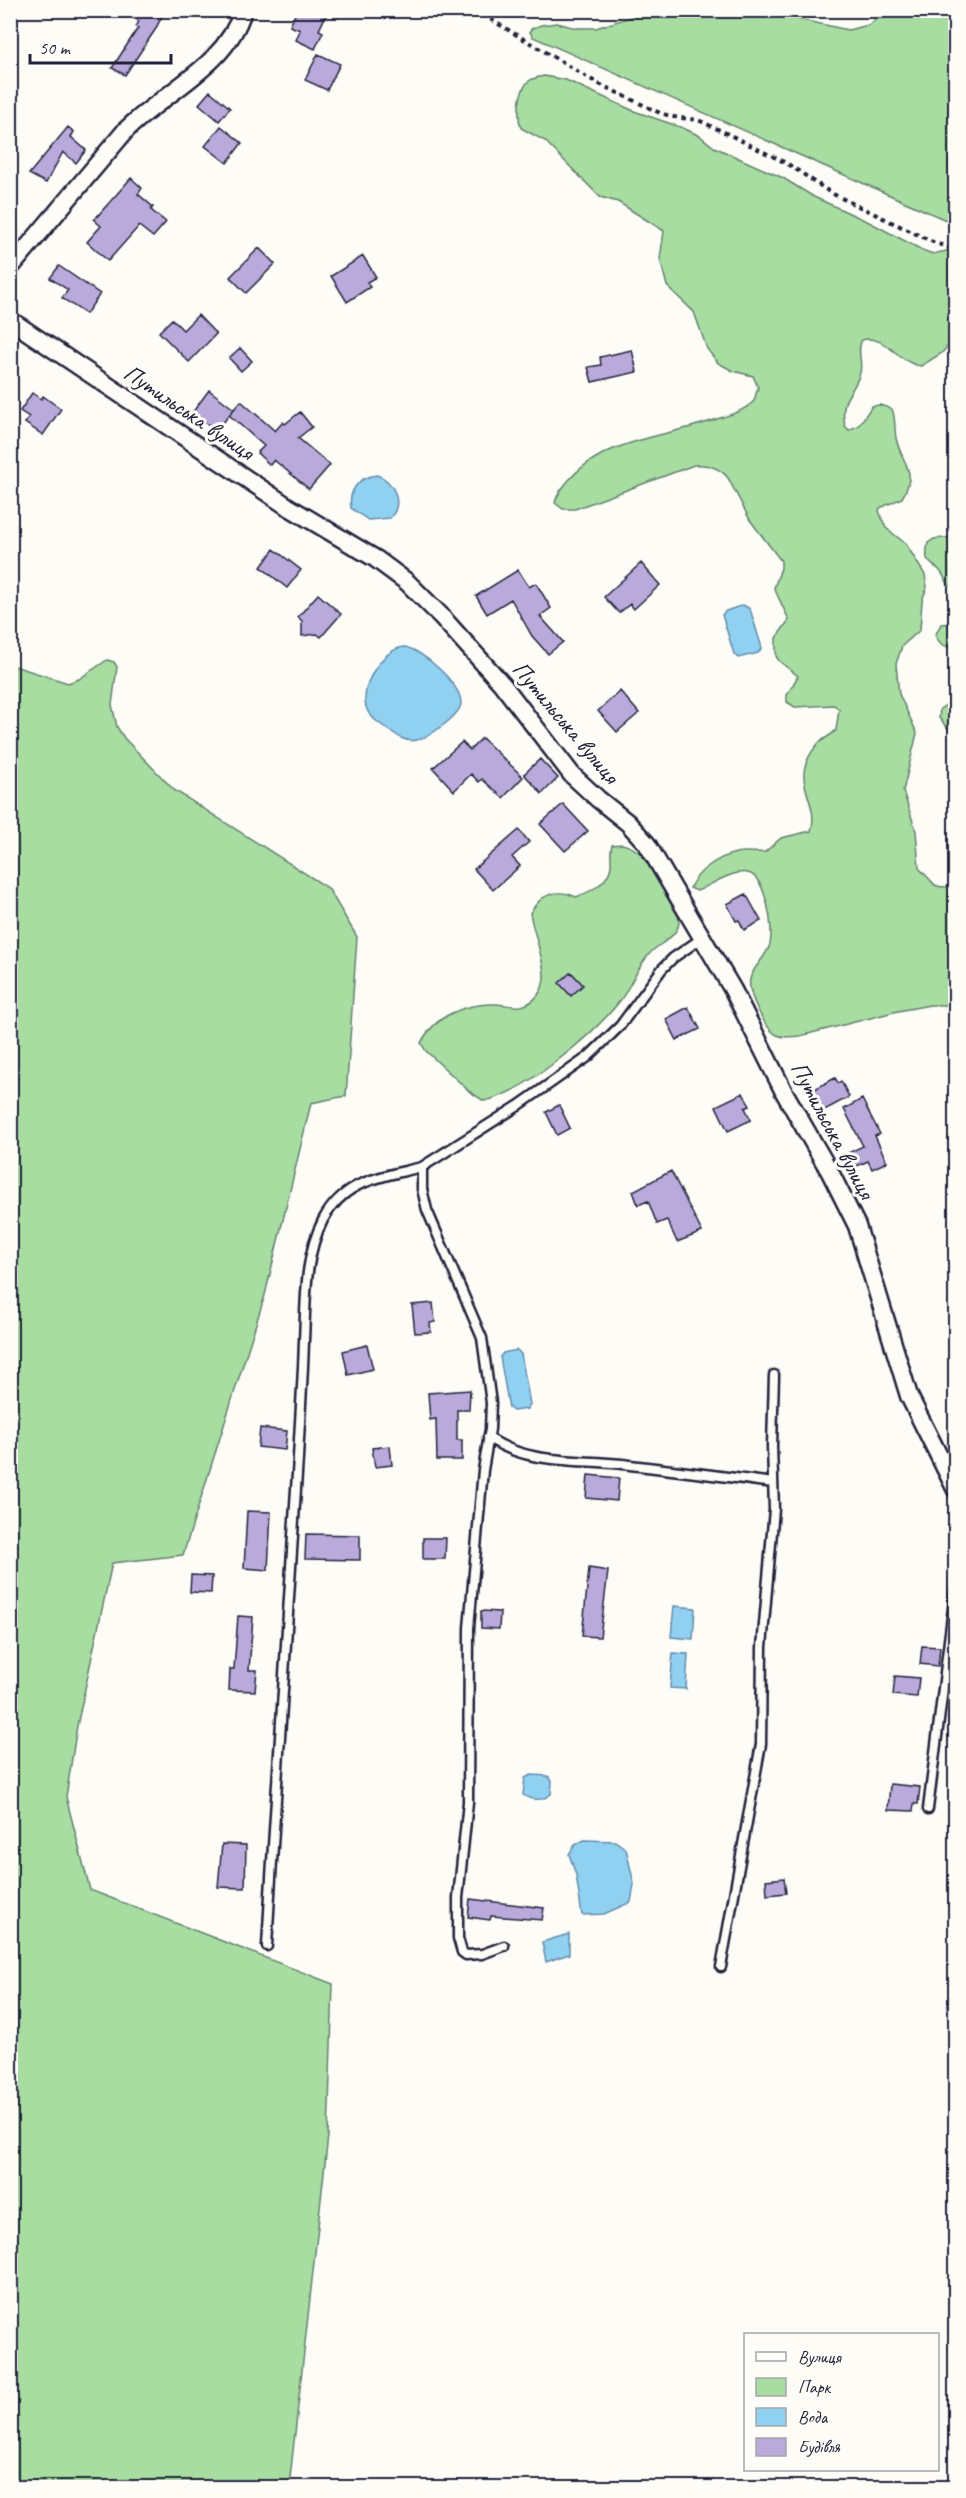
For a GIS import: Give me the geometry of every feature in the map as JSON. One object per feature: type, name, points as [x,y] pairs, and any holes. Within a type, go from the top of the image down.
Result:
[{"type":"street","points":[[10,268],[126,130],[222,50],[232,38],[243,10]]},
{"type":"street","name":"Путильська вулиця","points":[[10,320],[287,506],[376,559],[407,582],[428,601],[502,684],[572,775],[628,823],[647,844],[733,990],[784,1092],[835,1180],[857,1226],[909,1396],[956,1490]]},
{"type":"lane","points":[[267,1946],[297,1472],[306,1286],[312,1250],[323,1221],[331,1206],[349,1189],[373,1179],[423,1167],[518,1106],[588,1056],[620,1026],[662,969],[673,958],[702,938]]},
{"type":"lane","points":[[423,1167],[423,1190],[427,1210],[484,1346],[491,1403],[469,1628],[468,1802],[457,1926],[460,1947],[466,1955],[482,1954],[504,1946]]},
{"type":"lane","points":[[722,1967],[761,1744],[762,1647],[773,1528],[774,1375]]},
{"type":"lane","points":[[488,1437],[508,1449],[539,1457],[644,1466],[773,1483]]},
{"type":"lane","points":[[928,1809],[956,1584]]},
{"type":"path","points":[[475,10],[606,88],[660,113],[698,120],[724,132],[789,164],[831,193],[935,243],[956,250]]},
{"type":"green space","points":[[653,10],[761,11],[848,30],[869,25],[879,11],[955,11],[955,224],[533,37],[530,32],[531,29],[541,25],[557,23],[576,28],[596,28]]},
{"type":"green space","points":[[544,76],[566,80],[634,111],[683,128],[700,136],[714,147],[783,178],[814,197],[922,250],[933,254],[955,249],[955,337],[942,353],[921,366],[906,360],[878,341],[862,340],[860,373],[845,402],[844,416],[845,426],[849,430],[859,425],[872,406],[880,405],[892,409],[898,447],[909,473],[907,488],[902,498],[880,508],[879,511],[886,528],[906,544],[925,575],[927,587],[922,601],[920,630],[902,646],[896,664],[899,694],[917,733],[903,791],[916,831],[919,868],[935,885],[955,886],[955,1005],[930,1005],[898,1011],[800,1036],[777,1035],[762,1018],[750,985],[752,974],[768,949],[771,937],[770,916],[760,884],[748,873],[742,873],[729,876],[697,891],[690,888],[702,871],[722,858],[739,852],[765,852],[781,838],[811,831],[812,809],[806,790],[804,770],[808,758],[817,745],[836,730],[839,709],[834,705],[795,707],[787,702],[787,695],[798,676],[776,656],[776,638],[789,620],[774,588],[781,561],[750,520],[728,478],[721,471],[709,466],[694,465],[575,509],[563,509],[555,503],[569,480],[600,455],[638,440],[698,425],[737,412],[754,401],[758,387],[753,376],[733,371],[718,363],[707,349],[694,312],[667,286],[660,259],[664,231],[618,202],[600,197],[545,141],[521,128],[519,110],[525,85],[534,78]]},
{"type":"green space","points":[[956,537],[955,591],[948,585],[939,570],[929,562],[927,554],[928,543],[934,539]]},
{"type":"green space","points":[[956,623],[955,650],[941,644],[935,636],[941,624]]},
{"type":"green space","points":[[107,660],[114,662],[117,667],[112,705],[117,727],[124,738],[174,790],[328,888],[357,937],[346,1096],[311,1103],[265,1295],[183,1555],[112,1563],[77,1726],[66,1797],[90,1890],[333,1984],[328,2136],[289,2487],[11,2487],[11,665],[68,683],[79,679]]},
{"type":"green space","points":[[949,703],[955,703],[955,737],[939,718],[940,709]]},
{"type":"green space","points":[[622,844],[634,849],[643,857],[668,895],[678,915],[676,931],[646,957],[611,1012],[578,1043],[539,1074],[501,1096],[484,1101],[470,1092],[426,1051],[421,1043],[434,1025],[462,1009],[497,1004],[521,1006],[535,999],[543,986],[544,976],[530,913],[539,901],[550,894],[562,893],[576,897],[596,887],[605,880],[610,870],[612,845]]},
{"type":"water","points":[[377,475],[388,482],[392,488],[397,500],[396,506],[390,518],[368,520],[351,508],[351,496],[360,482]]},
{"type":"water","points":[[743,605],[750,609],[762,648],[758,653],[738,658],[734,654],[722,615],[726,611]]},
{"type":"water","points":[[405,647],[421,654],[448,678],[455,687],[461,703],[456,714],[443,725],[429,735],[413,740],[401,738],[370,715],[365,698],[370,679],[381,661],[396,649]]},
{"type":"water","points":[[517,1350],[521,1354],[530,1404],[527,1409],[513,1411],[509,1408],[500,1357],[503,1353]]},
{"type":"water","points":[[674,1606],[695,1608],[693,1639],[671,1637]]},
{"type":"water","points":[[673,1653],[688,1654],[686,1689],[670,1688]]},
{"type":"water","points":[[531,1775],[548,1776],[552,1781],[551,1794],[537,1799],[523,1795],[525,1778]]},
{"type":"water","points":[[584,1840],[615,1841],[626,1849],[634,1884],[631,1902],[604,1914],[582,1915],[576,1875],[569,1854],[575,1845]]},
{"type":"water","points":[[569,1934],[569,1954],[546,1962],[542,1942]]},
{"type":"building","points":[[117,10],[165,10],[155,30],[125,75],[112,68],[138,28],[136,27],[139,21]]},
{"type":"building","points":[[297,10],[316,10],[326,15],[319,30],[323,32],[315,49],[296,40],[300,30],[290,26]]},
{"type":"building","points":[[318,54],[340,64],[327,90],[305,80]]},
{"type":"building","points":[[210,91],[230,108],[219,121],[199,104]]},
{"type":"building","points":[[221,126],[242,143],[227,163],[205,146]]},
{"type":"building","points":[[68,127],[74,132],[71,137],[86,150],[76,163],[63,152],[46,183],[29,174]]},
{"type":"building","points":[[131,178],[142,188],[138,194],[153,207],[151,210],[166,222],[153,237],[139,226],[108,261],[87,242],[101,226],[94,220]]},
{"type":"building","points":[[259,248],[275,264],[246,293],[230,277]]},
{"type":"building","points":[[363,256],[376,277],[367,282],[370,287],[347,302],[331,276]]},
{"type":"building","points":[[59,266],[100,294],[86,314],[62,298],[68,290],[50,278]]},
{"type":"building","points":[[198,315],[216,334],[189,362],[159,332],[172,319],[183,330]]},
{"type":"building","points":[[240,348],[252,361],[241,371],[229,358]]},
{"type":"building","points":[[632,350],[637,372],[592,382],[588,367],[601,365],[600,357]]},
{"type":"building","points":[[209,390],[234,409],[217,431],[192,413]]},
{"type":"building","points":[[32,393],[41,399],[43,396],[61,409],[43,435],[25,423],[29,417],[20,411]]},
{"type":"building","points":[[241,401],[275,431],[283,422],[285,424],[300,412],[312,427],[298,438],[330,465],[309,489],[274,460],[270,465],[257,453],[264,446],[229,415]]},
{"type":"building","points":[[274,549],[301,570],[287,588],[261,567]]},
{"type":"building","points":[[641,563],[660,585],[634,609],[630,604],[619,613],[604,597]]},
{"type":"building","points":[[518,570],[529,587],[536,583],[551,608],[540,616],[563,642],[548,654],[532,636],[511,599],[487,614],[476,596]]},
{"type":"building","points":[[318,594],[341,614],[321,637],[317,634],[302,636],[302,621],[298,617]]},
{"type":"building","points":[[620,691],[639,713],[617,732],[598,711]]},
{"type":"building","points":[[482,738],[523,777],[503,798],[482,779],[479,782],[471,774],[454,791],[433,768],[462,742],[470,750]]},
{"type":"building","points":[[540,759],[558,778],[542,794],[524,774]]},
{"type":"building","points":[[563,804],[588,831],[565,851],[540,824]]},
{"type":"building","points":[[519,830],[529,842],[512,857],[520,866],[493,890],[474,869]]},
{"type":"building","points":[[746,894],[761,921],[744,930],[727,904]]},
{"type":"building","points":[[571,972],[583,985],[571,996],[559,983]]},
{"type":"building","points":[[688,1007],[700,1029],[677,1040],[666,1019]]},
{"type":"building","points":[[835,1078],[838,1083],[841,1081],[849,1097],[819,1113],[810,1097],[813,1096],[811,1091]]},
{"type":"building","points":[[743,1093],[750,1106],[745,1108],[751,1120],[728,1131],[716,1106]]},
{"type":"building","points":[[862,1099],[880,1134],[875,1136],[887,1162],[872,1169],[868,1161],[848,1170],[842,1156],[863,1146],[844,1109]]},
{"type":"building","points":[[559,1105],[570,1128],[557,1135],[546,1112]]},
{"type":"building","points":[[671,1171],[702,1232],[677,1242],[667,1220],[657,1224],[648,1201],[638,1205],[633,1191]]},
{"type":"building","points":[[433,1303],[435,1322],[430,1323],[431,1332],[415,1333],[412,1305]]},
{"type":"building","points":[[367,1345],[373,1369],[348,1375],[343,1351]]},
{"type":"building","points":[[470,1390],[469,1410],[457,1410],[457,1440],[462,1440],[462,1460],[437,1460],[436,1419],[430,1420],[428,1393]]},
{"type":"building","points":[[260,1428],[287,1431],[285,1450],[258,1447]]},
{"type":"building","points":[[390,1446],[392,1465],[375,1467],[372,1448]]},
{"type":"building","points":[[588,1475],[619,1478],[617,1501],[586,1498]]},
{"type":"building","points":[[247,1511],[271,1512],[268,1570],[244,1568]]},
{"type":"building","points":[[306,1534],[360,1535],[360,1560],[305,1559]]},
{"type":"building","points":[[423,1538],[446,1538],[445,1559],[423,1559]]},
{"type":"building","points":[[589,1568],[608,1571],[600,1637],[582,1636]]},
{"type":"building","points":[[191,1575],[212,1576],[211,1593],[190,1592]]},
{"type":"building","points":[[481,1611],[500,1612],[499,1629],[481,1628]]},
{"type":"building","points":[[238,1616],[253,1617],[249,1670],[257,1670],[255,1691],[229,1690],[230,1669],[234,1669]]},
{"type":"building","points":[[922,1646],[940,1647],[938,1666],[920,1664]]},
{"type":"building","points":[[895,1676],[919,1678],[917,1697],[893,1695]]},
{"type":"building","points":[[890,1784],[920,1787],[918,1804],[914,1804],[913,1811],[888,1810]]},
{"type":"building","points":[[222,1844],[246,1845],[245,1888],[218,1887]]},
{"type":"building","points":[[784,1878],[786,1893],[767,1895],[766,1880]]},
{"type":"building","points":[[470,1899],[544,1908],[542,1920],[491,1916],[490,1920],[468,1917]]}]
